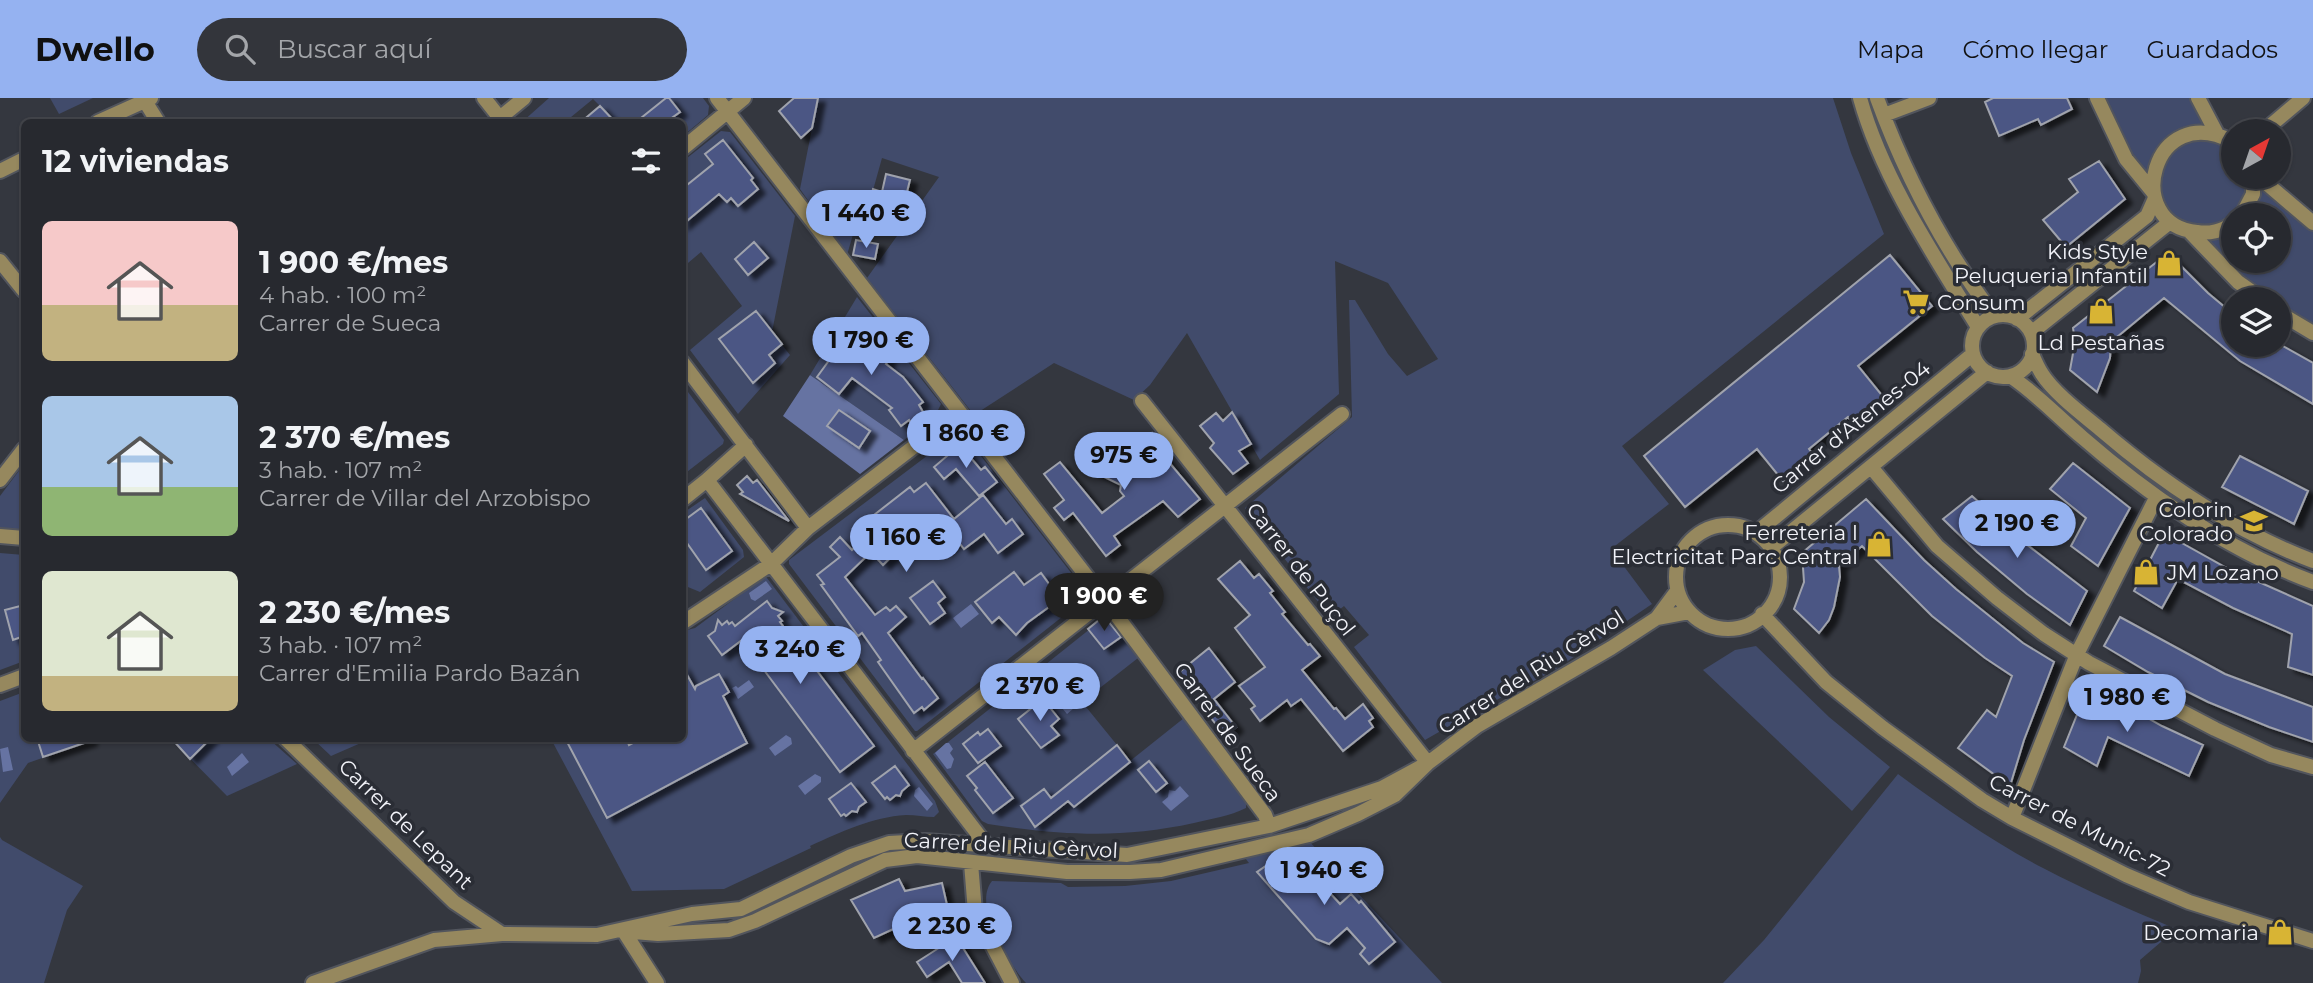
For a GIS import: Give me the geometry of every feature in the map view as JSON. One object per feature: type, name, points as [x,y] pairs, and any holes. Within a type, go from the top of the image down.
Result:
[{"type":"street","points":[[484,98],[498,119]]},
{"type":"street","points":[[501,119],[524,98]]},
{"type":"street","name":"Carrer de Sueca","points":[[716,98],[1105,600],[1265,815],[1269,826]]},
{"type":"street","points":[[686,146],[744,98]]},
{"type":"street","points":[[1860,98],[1876,143],[1913,219],[1978,327]]},
{"type":"street","points":[[1877,98],[1941,235],[1994,316]]},
{"type":"street","points":[[1884,115],[1929,98]]},
{"type":"street","points":[[2097,98],[2126,159],[2154,195],[2169,222],[2190,232],[2245,287]]},
{"type":"street","points":[[2198,98],[2217,134]]},
{"type":"street","points":[[2278,119],[2303,98]]},
{"type":"street","points":[[104,119],[146,99],[156,119]]},
{"type":"street","points":[[2017,319],[2147,216],[2154,195],[2154,169],[2163,151],[2180,137],[2202,132],[2221,136]]},
{"type":"street","points":[[0,171],[21,160]]},
{"type":"street","points":[[2273,189],[2313,223]]},
{"type":"street","points":[[2031,333],[2169,222]]},
{"type":"street","points":[[2190,232],[2208,233],[2221,229]]},
{"type":"street","points":[[0,261],[21,287]]},
{"type":"street","points":[[1994,316],[2017,319],[2026,325],[2031,333],[2032,354],[2026,366],[2010,376],[1997,376],[1987,372],[1979,366],[1973,354],[1973,338],[1978,327],[1994,316]]},
{"type":"street","points":[[2291,320],[2313,333]]},
{"type":"street","name":"Carrer d'Atenes-04","points":[[1756,533],[1973,354]]},
{"type":"street","points":[[2032,354],[2042,375],[2067,401],[2152,472],[2249,533],[2313,561]]},
{"type":"street","points":[[686,367],[808,528]]},
{"type":"street","name":"Carrer d'Atenes-04","points":[[1771,548],[1987,372]]},
{"type":"street","points":[[2010,376],[2029,388],[2082,438],[2156,498],[2191,522],[2313,582]]},
{"type":"street","name":"Carrer de Puçol","points":[[1142,401],[1428,763]]},
{"type":"street","points":[[686,620],[771,564],[808,528],[959,412]]},
{"type":"street","points":[[913,751],[1342,414]]},
{"type":"street","points":[[686,497],[746,445]]},
{"type":"street","points":[[0,480],[21,453]]},
{"type":"street","points":[[1871,467],[1937,546],[2035,627],[2089,663],[2215,729],[2271,755],[2313,767]]},
{"type":"street","points":[[707,480],[987,846]]},
{"type":"street","points":[[2012,818],[2077,654],[2156,498]]},
{"type":"street","points":[[1729,524],[1756,533],[1771,548],[1778,566],[1779,584],[1773,603],[1755,621],[1737,628],[1725,629],[1704,623],[1689,612],[1677,591],[1675,578],[1680,554],[1693,538],[1712,527],[1729,524]]},
{"type":"street","points":[[0,536],[21,538]]},
{"type":"street","name":"Carrer del Riu Cèrvol","points":[[623,930],[658,934],[729,930],[755,921],[885,860],[917,856],[1067,872],[1161,870],[1308,835],[1395,795],[1428,763],[1478,726],[1657,618],[1677,591]]},
{"type":"street","name":"Carrer del Riu Cèrvol","points":[[1657,618],[1689,612]]},
{"type":"street","name":"Carrer de Munic-72","points":[[1762,614],[1826,682],[1959,785],[2012,818],[2126,876],[2189,902],[2313,941]]},
{"type":"street","points":[[0,685],[21,677]]},
{"type":"street","name":"Carrer de Lepant","points":[[289,742],[454,902],[502,934]]},
{"type":"street","name":"Carrer del Riu Cèrvol","points":[[313,983],[434,940],[502,934],[597,935],[692,914],[741,909],[851,856],[890,843],[925,841],[1127,855],[1269,826],[1382,788],[1428,763]]},
{"type":"street","points":[[971,863],[975,912],[1012,983]]},
{"type":"street","points":[[623,930],[657,983]]},
{"type":"shaded area","points":[[50,98],[93,98],[59,114]]},
{"type":"shaded area","points":[[549,98],[703,98],[709,106],[708,115],[686,133],[686,119],[613,119],[593,99],[569,119],[525,119]]},
{"type":"shaded area","points":[[818,98],[1833,98],[1851,153],[1884,234],[1622,446],[1669,504],[1611,549],[1652,604],[1553,671],[1425,740],[1354,647],[1369,635],[1344,606],[1330,617],[1245,508],[1352,417],[1349,300],[1355,300],[1388,354],[1407,376],[1438,359],[1388,283],[1335,261],[1339,394],[1260,460],[1187,333],[1150,385],[1134,400],[1054,363],[974,415],[867,278],[939,177],[882,158],[870,201],[863,200],[847,255],[800,189]]},
{"type":"shaded area","points":[[2097,98],[2198,98],[2217,134],[2221,136],[2221,189],[2274,189],[2290,203],[2221,203],[2221,265],[2170,222]]},
{"type":"shaded area","points":[[721,131],[730,132],[795,216],[772,332],[790,355],[738,414],[690,350],[742,306],[701,252],[688,263],[686,260],[686,159]]},
{"type":"shaded area","points":[[2291,204],[2313,223],[2313,332],[2291,319],[2291,287],[2248,287],[2231,273],[2291,273]]},
{"type":"shaded area","points":[[857,297],[941,404],[935,416],[904,440],[810,375]]},
{"type":"shaded area","points":[[810,375],[904,440],[860,474],[783,416]]},
{"type":"shaded area","points":[[686,389],[724,440],[723,444],[686,473]]},
{"type":"shaded area","points":[[952,437],[967,438],[1082,587],[1081,602],[915,731],[789,564],[789,560]]},
{"type":"shaded area","points":[[21,468],[21,531],[0,528],[0,496]]},
{"type":"shaded area","points":[[705,498],[743,550],[744,557],[700,592],[686,586],[686,511]]},
{"type":"shaded area","points":[[0,553],[21,555],[21,662],[0,670]]},
{"type":"shaded area","points":[[764,577],[767,578],[935,801],[939,812],[934,817],[893,816],[857,826],[724,889],[632,891],[553,742],[686,742],[686,630],[695,628]]},
{"type":"shaded area","points":[[766,581],[772,589],[755,601],[751,599],[749,593]]},
{"type":"shaded area","points":[[971,604],[979,614],[961,628],[953,618]]},
{"type":"shaded area","points":[[1105,617],[1138,658],[1082,702],[1130,761],[1184,718],[1246,799],[1246,808],[1194,823],[1116,833],[1041,831],[982,821],[933,754]]},
{"type":"shaded area","points":[[1756,646],[1829,717],[1890,767],[1852,811],[1703,670],[1735,650]]},
{"type":"shaded area","points":[[749,680],[754,687],[738,699],[732,688],[738,688]]},
{"type":"shaded area","points":[[1055,685],[1074,708],[1067,714],[1048,691]]},
{"type":"shaded area","points":[[21,693],[21,742],[88,742],[28,763],[0,803],[0,701]]},
{"type":"shaded area","points":[[786,735],[791,738],[792,744],[775,756],[769,748]]},
{"type":"shaded area","points":[[174,742],[272,742],[297,764],[227,796]]},
{"type":"shaded area","points":[[316,742],[363,742],[331,756]]},
{"type":"shaded area","points":[[946,743],[953,749],[950,753],[954,759],[951,768],[947,769],[935,753]]},
{"type":"shaded area","points":[[8,747],[13,770],[3,772],[0,749]]},
{"type":"shaded area","points":[[242,753],[249,762],[232,776],[227,767]]},
{"type":"shaded area","points":[[815,774],[821,777],[821,782],[805,795],[798,786]]},
{"type":"shaded area","points":[[1898,774],[1969,824],[2024,858],[2176,929],[2140,960],[2138,983],[1723,983],[1764,940]]},
{"type":"shaded area","points":[[1180,786],[1189,796],[1171,811],[1162,802],[1168,797],[1169,790],[1175,791]]},
{"type":"shaded area","points":[[919,787],[933,804],[927,811],[914,796]]},
{"type":"shaded area","points":[[0,837],[83,886],[67,910],[44,983],[0,983]]},
{"type":"shaded area","points":[[1307,839],[1442,983],[1026,983],[1010,962],[989,919],[987,891],[992,881],[1061,883],[1068,887],[1125,886],[1171,881],[1249,863],[1245,858]]},
{"type":"building","points":[[666,98],[669,98],[680,112],[670,119],[640,119]]},
{"type":"building","points":[[794,98],[818,98],[812,128],[801,138],[779,111]]},
{"type":"building","points":[[1993,98],[2067,98],[2072,109],[2041,125],[2038,119],[1999,136],[1985,102]]},
{"type":"building","points":[[600,106],[612,119],[585,119]]},
{"type":"building","points":[[723,140],[753,178],[751,180],[758,189],[738,206],[731,198],[727,202],[719,194],[686,222],[686,186],[713,164],[705,154]]},
{"type":"building","points":[[2099,161],[2125,199],[2066,247],[2043,220],[2078,192],[2069,179]]},
{"type":"building","points":[[886,174],[910,180],[899,224],[868,214],[873,189],[882,192]]},
{"type":"building","points":[[856,240],[878,244],[875,259],[853,255]]},
{"type":"building","points":[[754,242],[768,258],[748,275],[735,259]]},
{"type":"building","points":[[2168,253],[2221,304],[2221,345],[2164,298],[2111,342],[2110,358],[2097,392],[2070,370],[2075,342],[2073,328]]},
{"type":"building","points":[[1890,255],[1932,306],[1858,366],[1885,399],[1854,424],[1848,417],[1809,449],[1814,456],[1783,481],[1757,449],[1685,507],[1644,456]]},
{"type":"building","points":[[756,311],[782,344],[769,355],[775,363],[753,383],[719,339]]},
{"type":"building","points":[[852,329],[889,359],[886,364],[903,377],[923,402],[919,405],[923,412],[910,422],[909,420],[901,426],[889,410],[892,408],[852,378],[839,394],[817,377]]},
{"type":"building","points":[[2291,351],[2313,363],[2313,404],[2235,357],[2291,357]]},
{"type":"building","points":[[839,410],[870,431],[859,448],[827,426]]},
{"type":"building","points":[[1232,412],[1251,444],[1239,451],[1248,463],[1233,474],[1210,448],[1214,443],[1200,426],[1216,413],[1223,421]]},
{"type":"building","points":[[1152,433],[1161,444],[1157,448],[1200,499],[1178,517],[1163,501],[1114,536],[1120,545],[1106,556],[1073,513],[1064,520],[1054,508],[1064,500],[1044,474],[1060,462],[1102,513],[1124,496],[1120,491],[1121,485],[1090,470],[1110,453],[1116,460]]},
{"type":"building","points":[[960,445],[981,470],[985,467],[997,482],[979,496],[956,469],[944,479],[934,467]]},
{"type":"building","points":[[2240,456],[2308,491],[2294,524],[2222,487]]},
{"type":"building","points":[[2073,463],[2130,508],[2098,566],[2071,546],[2086,518],[2050,489]]},
{"type":"building","points":[[747,476],[753,483],[757,480],[789,521],[740,494],[743,492],[737,485]]},
{"type":"building","points":[[926,483],[954,519],[983,495],[1006,524],[1012,519],[1023,534],[998,553],[984,534],[964,549],[957,540],[945,550],[919,516],[881,542],[893,555],[883,565],[871,552],[845,577],[875,615],[886,607],[890,611],[896,606],[906,617],[888,633],[938,698],[924,710],[922,707],[914,713],[878,662],[881,660],[862,633],[858,636],[821,585],[824,584],[817,575],[840,557],[830,547],[840,537],[852,550],[871,531],[865,522],[910,487],[914,492]]},
{"type":"building","points":[[1972,496],[2017,537],[2087,591],[2070,625],[2027,594],[1943,519]]},
{"type":"building","points":[[1866,499],[1924,560],[1956,589],[2023,643],[2054,662],[2024,740],[2010,786],[1958,748],[1987,710],[1996,717],[2012,676],[1932,616],[1862,546],[1839,566],[1840,577],[1834,607],[1829,620],[1819,633],[1794,609],[1804,582],[1802,553]]},
{"type":"building","points":[[701,508],[732,551],[706,570],[686,542],[686,519]]},
{"type":"building","points":[[2164,533],[2225,567],[2313,606],[2313,675],[2288,667],[2292,634],[2233,608],[2178,579],[2162,608],[2134,591]]},
{"type":"building","points":[[1240,561],[1254,578],[1259,574],[1273,591],[1270,593],[1285,612],[1282,614],[1320,656],[1302,670],[1334,709],[1345,719],[1363,704],[1373,718],[1369,721],[1373,727],[1343,751],[1301,699],[1291,706],[1287,700],[1260,721],[1251,709],[1255,706],[1239,686],[1265,667],[1235,628],[1250,615],[1218,579]]},
{"type":"building","points":[[1014,572],[1024,585],[1041,573],[1060,599],[1027,623],[1016,635],[999,617],[992,623],[975,602]]},
{"type":"building","points":[[933,581],[945,597],[938,603],[945,613],[930,624],[910,598]]},
{"type":"building","points":[[767,601],[772,608],[783,612],[778,616],[782,621],[780,622],[874,746],[840,772],[761,666],[777,654],[758,628],[722,655],[708,636],[715,631],[718,620],[722,625],[727,621],[735,626]]},
{"type":"building","points":[[21,606],[21,637],[13,640],[5,610]]},
{"type":"building","points":[[1104,616],[1121,637],[1104,649],[1088,629]]},
{"type":"building","points":[[2120,617],[2225,674],[2313,707],[2313,742],[2208,702],[2104,646]]},
{"type":"building","points":[[1209,648],[1235,682],[1214,699],[1236,727],[1225,736],[1177,674]]},
{"type":"building","points":[[686,673],[695,689],[719,674],[729,692],[723,696],[747,743],[607,818],[567,742],[628,742],[629,745],[635,742],[686,742]]},
{"type":"building","points":[[2089,685],[2162,726],[2203,745],[2189,776],[2108,737],[2097,766],[2064,747]]},
{"type":"building","points":[[1043,699],[1059,719],[1051,726],[1059,735],[1041,748],[1018,719]]},
{"type":"building","points":[[988,729],[1001,746],[978,763],[963,744],[978,732],[980,735]]},
{"type":"building","points":[[38,742],[87,742],[43,757]]},
{"type":"building","points":[[175,742],[207,742],[190,759]]},
{"type":"building","points":[[1117,745],[1130,762],[1074,807],[1068,801],[1035,827],[1021,806],[1044,789],[1051,798]]},
{"type":"building","points":[[1149,761],[1167,783],[1156,792],[1138,770]]},
{"type":"building","points":[[985,762],[1013,798],[993,813],[967,776]]},
{"type":"building","points":[[895,766],[909,785],[900,796],[885,799],[872,783]]},
{"type":"building","points":[[851,783],[866,802],[857,812],[852,811],[841,816],[829,799]]},
{"type":"building","points":[[1293,853],[1340,904],[1351,894],[1359,903],[1361,901],[1395,942],[1369,964],[1360,954],[1365,948],[1347,928],[1329,944],[1316,939],[1257,872],[1279,857]]},
{"type":"building","points":[[899,879],[905,891],[942,883],[949,914],[931,917],[930,912],[874,938],[851,900]]},
{"type":"building","points":[[958,940],[985,983],[962,983],[949,962],[927,977],[917,962],[945,944],[947,947]]},
{"type":"place","name":"Kids Style Peluqueria Infantil","points":[[2169,263]]},
{"type":"place","name":"Consum","points":[[1916,302]]},
{"type":"place","name":"Ld Pestañas","points":[[2101,311]]},
{"type":"place","name":"Colorin Colorado","points":[[2254,521]]},
{"type":"place","name":"Ferreteria I Electricitat Parc Central","points":[[1879,544]]},
{"type":"place","name":"JM Lozano","points":[[2146,572]]},
{"type":"place","name":"Decomaria","points":[[2280,932]]}]
